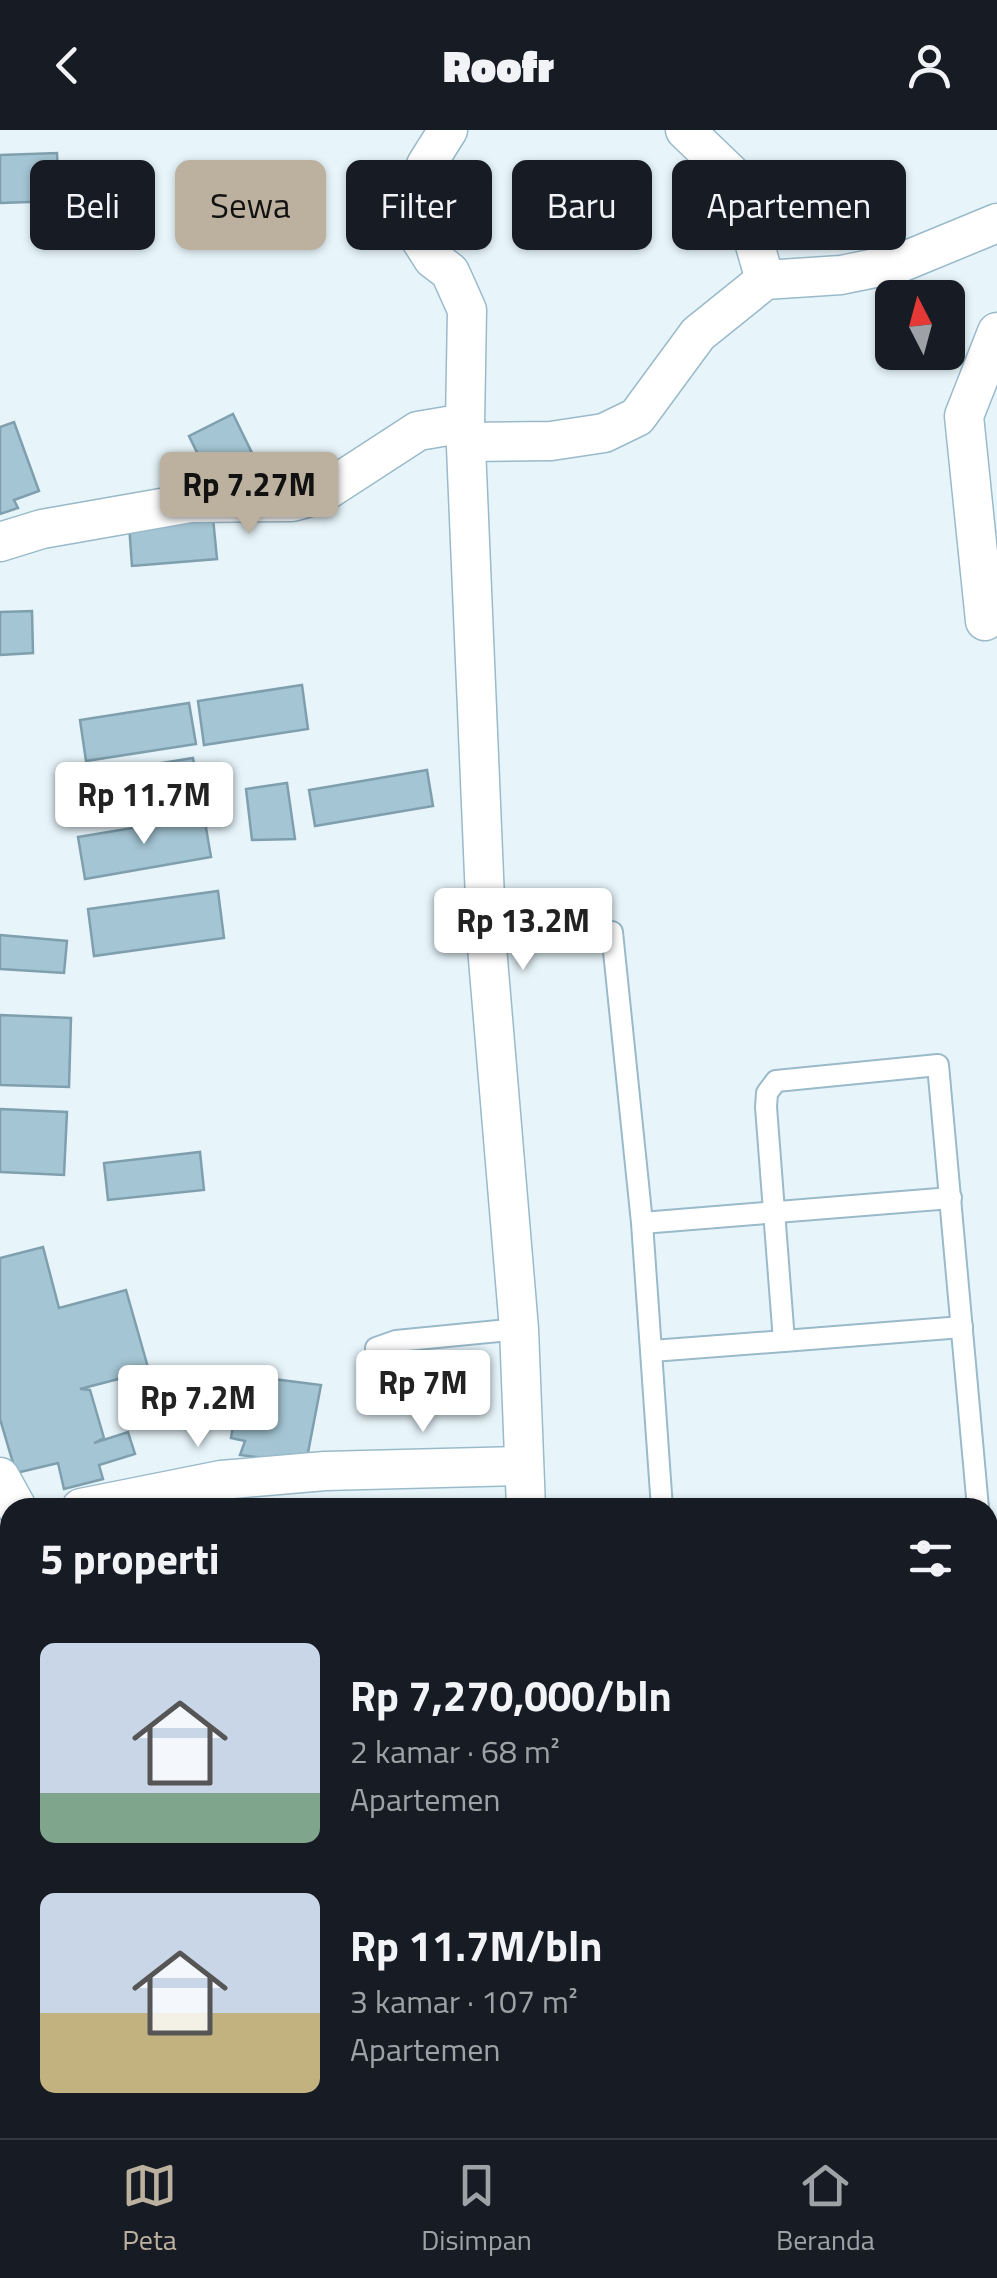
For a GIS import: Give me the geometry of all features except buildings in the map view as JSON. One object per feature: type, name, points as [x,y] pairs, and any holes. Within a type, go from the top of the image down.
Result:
[{"type":"street","points":[[448,130],[426,166],[417,219],[419,237],[433,259],[450,272],[467,310],[466,432],[487,947],[519,1329],[525,1498]]},
{"type":"street","points":[[685,130],[736,179],[765,280]]},
{"type":"street","points":[[0,542],[42,529],[190,504],[292,502],[320,494],[418,431],[568,439],[604,434],[637,417],[698,334],[765,280],[841,274],[900,263],[996,226]]},
{"type":"street","points":[[985,621],[964,416],[997,332]]},
{"type":"street","points":[[131,1498],[221,1480],[325,1471],[523,1466]]},
{"type":"lane","points":[[612,932],[642,1223],[661,1498]]},
{"type":"lane","points":[[784,1342],[772,1214],[767,1093],[776,1081],[938,1065],[942,1073],[977,1498]]},
{"type":"lane","points":[[642,1223],[951,1198]]},
{"type":"lane","points":[[652,1351],[962,1327]]},
{"type":"lane","points":[[376,1348],[396,1342],[519,1329]]}]
